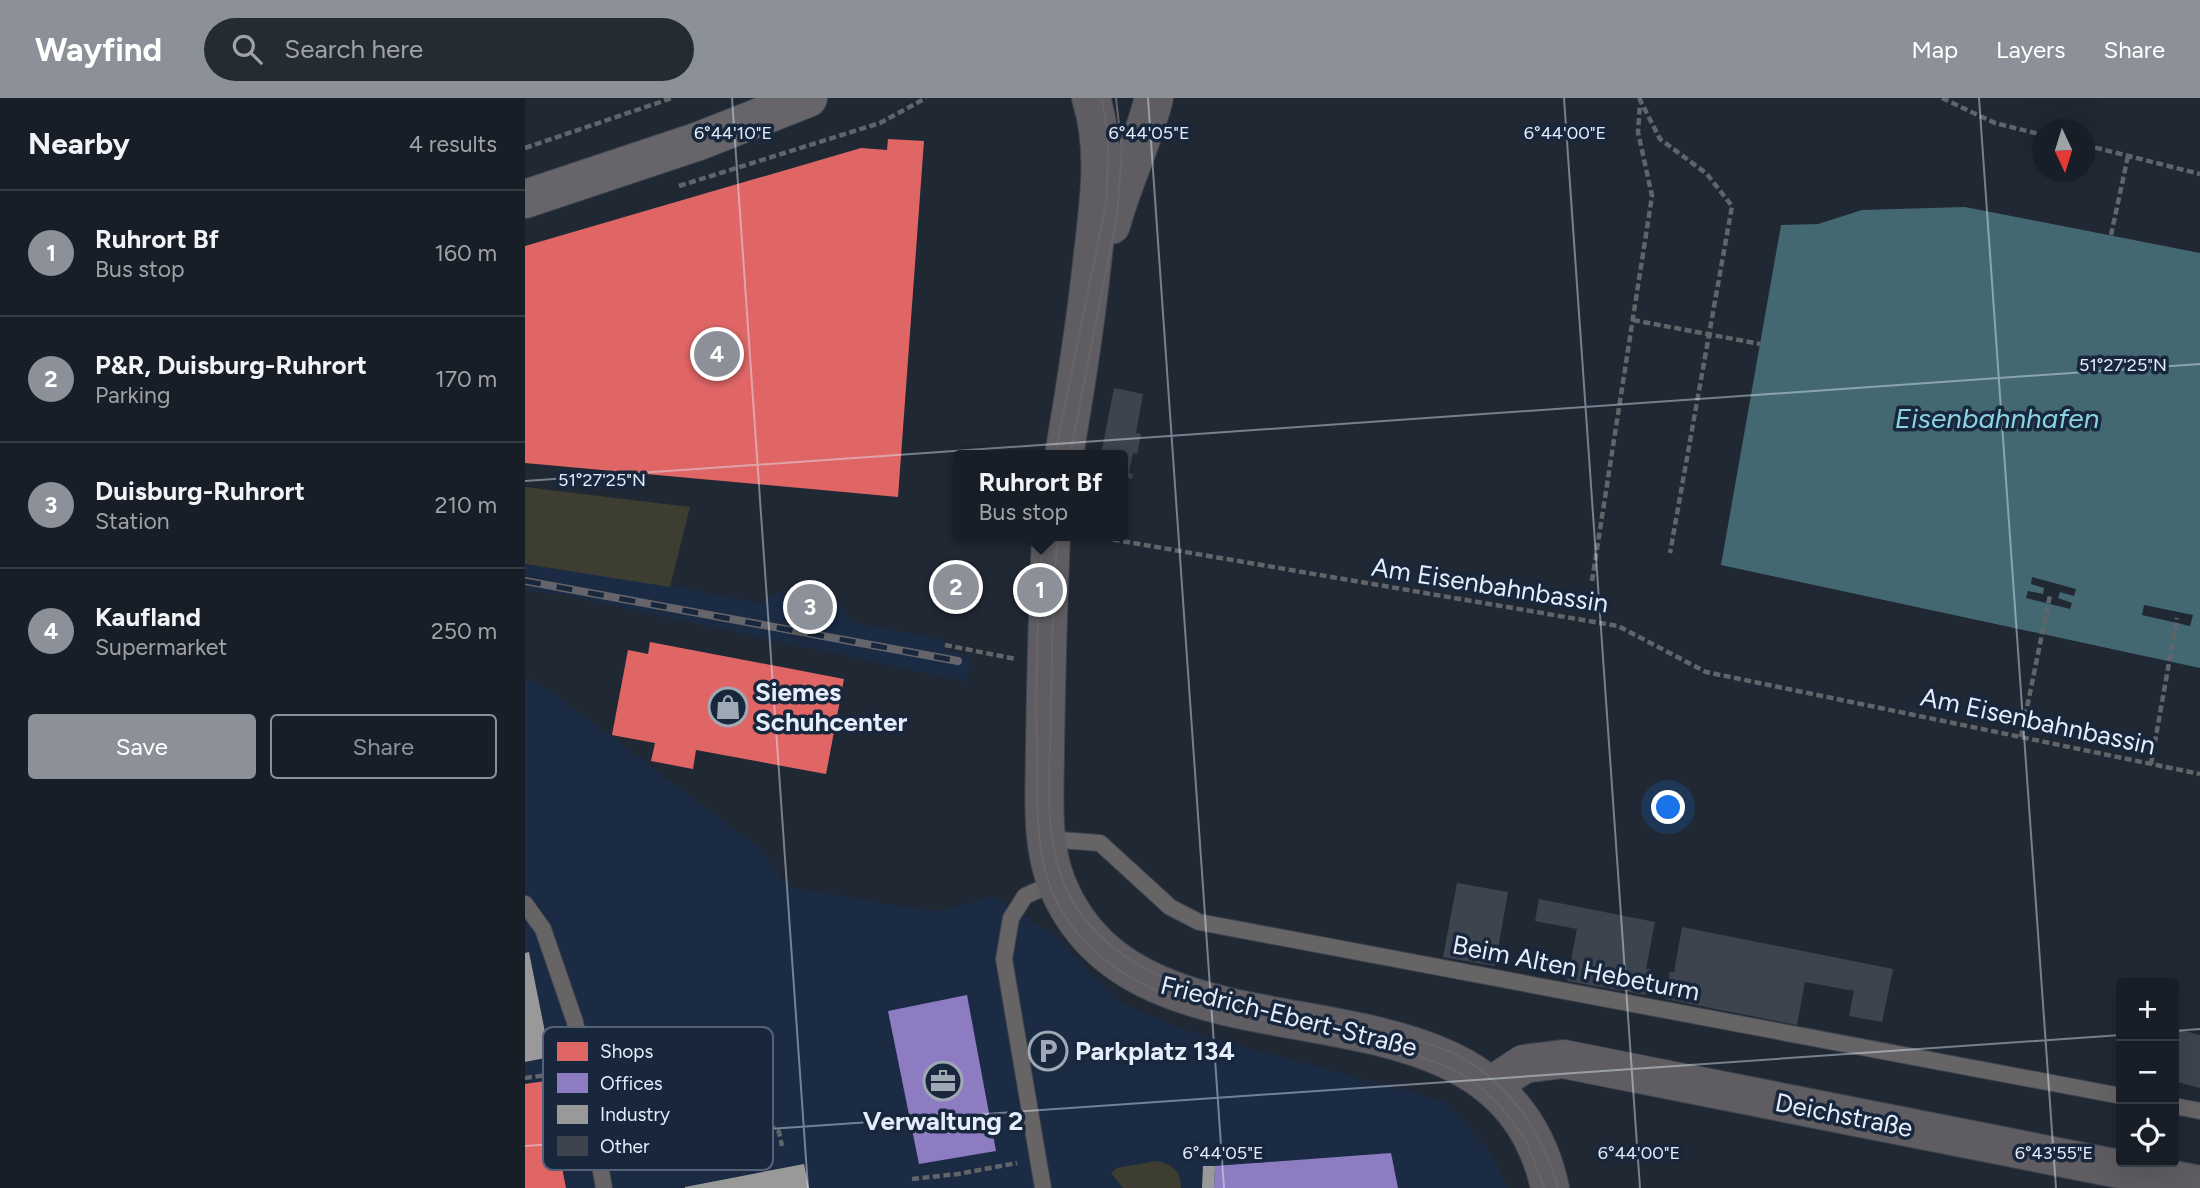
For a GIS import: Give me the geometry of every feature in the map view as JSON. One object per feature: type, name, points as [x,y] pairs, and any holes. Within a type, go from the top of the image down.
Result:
[{"type":"main road","points":[[525,199],[699,141],[808,98]]},
{"type":"main road","points":[[1065,450],[1089,311],[1101,193],[1101,152],[1091,98]]},
{"type":"main road","points":[[1089,311],[1128,152],[1129,98]]},
{"type":"main road","points":[[1118,198],[1143,142],[1154,98]]},
{"type":"main road","name":"Friedrich-Ebert-Straße","points":[[1051,541],[1046,665],[1047,839],[1056,882],[1073,916],[1094,942],[1123,966],[1159,986],[1202,999],[1417,1046],[1461,1063],[1492,1085],[1525,1122],[1545,1165],[1550,1188]]},
{"type":"main road","name":"Deichstraße","points":[[1492,1085],[1524,1064],[1563,1059],[2200,1185]]},
{"type":"lane","name":"Beim Alten Hebeturm","points":[[1047,839],[1100,843],[1170,908],[1199,922],[2116,1095]]},
{"type":"lane","points":[[1043,1188],[1004,959],[1011,918],[1025,896],[1056,882]]},
{"type":"lane","points":[[525,905],[543,929],[576,1027]]},
{"type":"lane","points":[[2179,1107],[2200,1111]]},
{"type":"lane","points":[[601,1170],[604,1188]]},
{"type":"path","points":[[525,148],[672,98]]},
{"type":"path","points":[[670,189],[880,123],[926,98]]},
{"type":"path","points":[[1942,98],[1995,123],[2032,132]]},
{"type":"path","points":[[1592,581],[1652,196],[1638,132],[1639,100]]},
{"type":"path","points":[[1639,100],[1660,139],[1707,174],[1732,205],[1670,553]]},
{"type":"path","points":[[2095,148],[2200,174]]},
{"type":"path","points":[[2111,235],[2128,156]]},
{"type":"path","points":[[1633,320],[1760,344]]},
{"type":"path","name":"Am Eisenbahnbassin","points":[[1122,541],[1618,625],[1706,672],[2200,774]]},
{"type":"path","points":[[2021,737],[2050,595]]},
{"type":"path","points":[[2151,764],[2177,618]]},
{"type":"path","points":[[945,645],[1046,665]]},
{"type":"path","points":[[525,1077],[543,1075]]},
{"type":"path","points":[[773,1127],[779,1132],[782,1146]]},
{"type":"path","points":[[912,1178],[958,1174],[1039,1159]]},
{"type":"shaded area","points":[[525,487],[690,507],[670,587],[525,564]]},
{"type":"shaded area","points":[[525,564],[678,587],[759,603],[779,591],[840,604],[852,622],[945,640],[944,651],[971,655],[967,682],[559,594],[525,591]]},
{"type":"shaded area","points":[[525,677],[549,690],[758,847],[789,887],[941,911],[994,896],[1055,936],[1119,1002],[1190,1032],[1447,1102],[1492,1155],[1507,1188],[525,1188]]},
{"type":"shaded area","points":[[1156,1161],[1175,1169],[1180,1177],[1181,1188],[1123,1188],[1111,1173],[1117,1168]]},
{"type":"water","name":"Eisenbahnhafen","points":[[1965,207],[2200,253],[2200,668],[1721,565],[1781,225],[1818,224],[1862,210]]},
{"type":"pier","points":[[2032,577],[2076,589],[2074,596],[2060,592],[2058,598],[2072,603],[2070,609],[2026,598],[2028,591],[2043,594],[2044,588],[2031,584]]},
{"type":"pier","points":[[2144,605],[2193,615],[2190,626],[2142,615]]},
{"type":"building: Shops","points":[[888,139],[924,141],[898,497],[525,463],[525,246],[861,148],[887,150]]},
{"type":"building: Shops","name":"Siemes Schuhcenter","points":[[650,642],[844,679],[826,774],[696,750],[693,769],[651,761],[655,743],[612,735],[628,650],[648,654]]},
{"type":"building: Shops","points":[[543,1081],[543,1170],[562,1170],[566,1188],[525,1188],[525,1084]]},
{"type":"building: Offices","name":"Verwaltung 2","points":[[967,995],[996,1151],[919,1164],[888,1011]]},
{"type":"building: Offices","points":[[1391,1153],[1398,1188],[1214,1188],[1215,1166]]},
{"type":"building: Industry","points":[[529,952],[544,1027],[543,1058],[525,1062],[525,953]]},
{"type":"building: Industry","points":[[804,1164],[809,1188],[685,1188],[685,1187]]},
{"type":"building: Industry","points":[[1203,1166],[1215,1166],[1214,1188],[1202,1188]]},
{"type":"building: Other","points":[[1114,388],[1143,394],[1136,433],[1141,434],[1129,473],[1133,474],[1132,479],[1128,478],[1128,450],[1102,450]]},
{"type":"building: Other","points":[[1457,883],[1508,892],[1495,966],[1443,957]]},
{"type":"building: Other","points":[[1539,899],[1655,922],[1646,969],[1651,969],[1646,995],[1567,981],[1577,929],[1535,921]]},
{"type":"building: Other","points":[[1682,927],[1893,969],[1882,1022],[1849,1016],[1854,991],[1805,982],[1797,1025],[1665,999],[1670,972],[1674,972]]},
{"type":"building: Other","points":[[2179,1029],[2200,1035],[2200,1088],[2179,1082]]},
{"type":"tram line","points":[[1056,450],[1107,198],[1108,137],[1102,98]]},
{"type":"tram line","points":[[1071,450],[1117,215],[1122,151],[1116,98]]},
{"type":"tram line","points":[[1043,541],[1036,695],[1038,809],[1045,870],[1065,917],[1098,954],[1117,969],[1161,993],[1185,1002],[1414,1054],[1452,1069],[1475,1082],[1503,1109],[1526,1140],[1544,1188]]},
{"type":"tram line","points":[[1058,541],[1052,648],[1049,783],[1051,829],[1054,851],[1068,893],[1092,928],[1123,955],[1161,976],[1202,992],[1246,1005],[1415,1040],[1455,1054],[1492,1079],[1521,1110],[1543,1147],[1558,1188]]},
{"type":"railway","points":[[525,581],[958,661]]},
{"type":"place","name":"Kaufland","points":[[717,354]]},
{"type":"place","name":"P&R, Duisburg-Ruhrort","points":[[956,587]]},
{"type":"place","name":"Ruhrort Bf","points":[[1040,590]]},
{"type":"place","name":"Duisburg-Ruhrort","points":[[810,607]]},
{"type":"place","name":"Siemes Schuhcenter","points":[[728,707]]},
{"type":"place","name":"Parkplatz 134","points":[[1048,1051]]},
{"type":"place","name":"Verwaltung 2","points":[[943,1081]]}]
